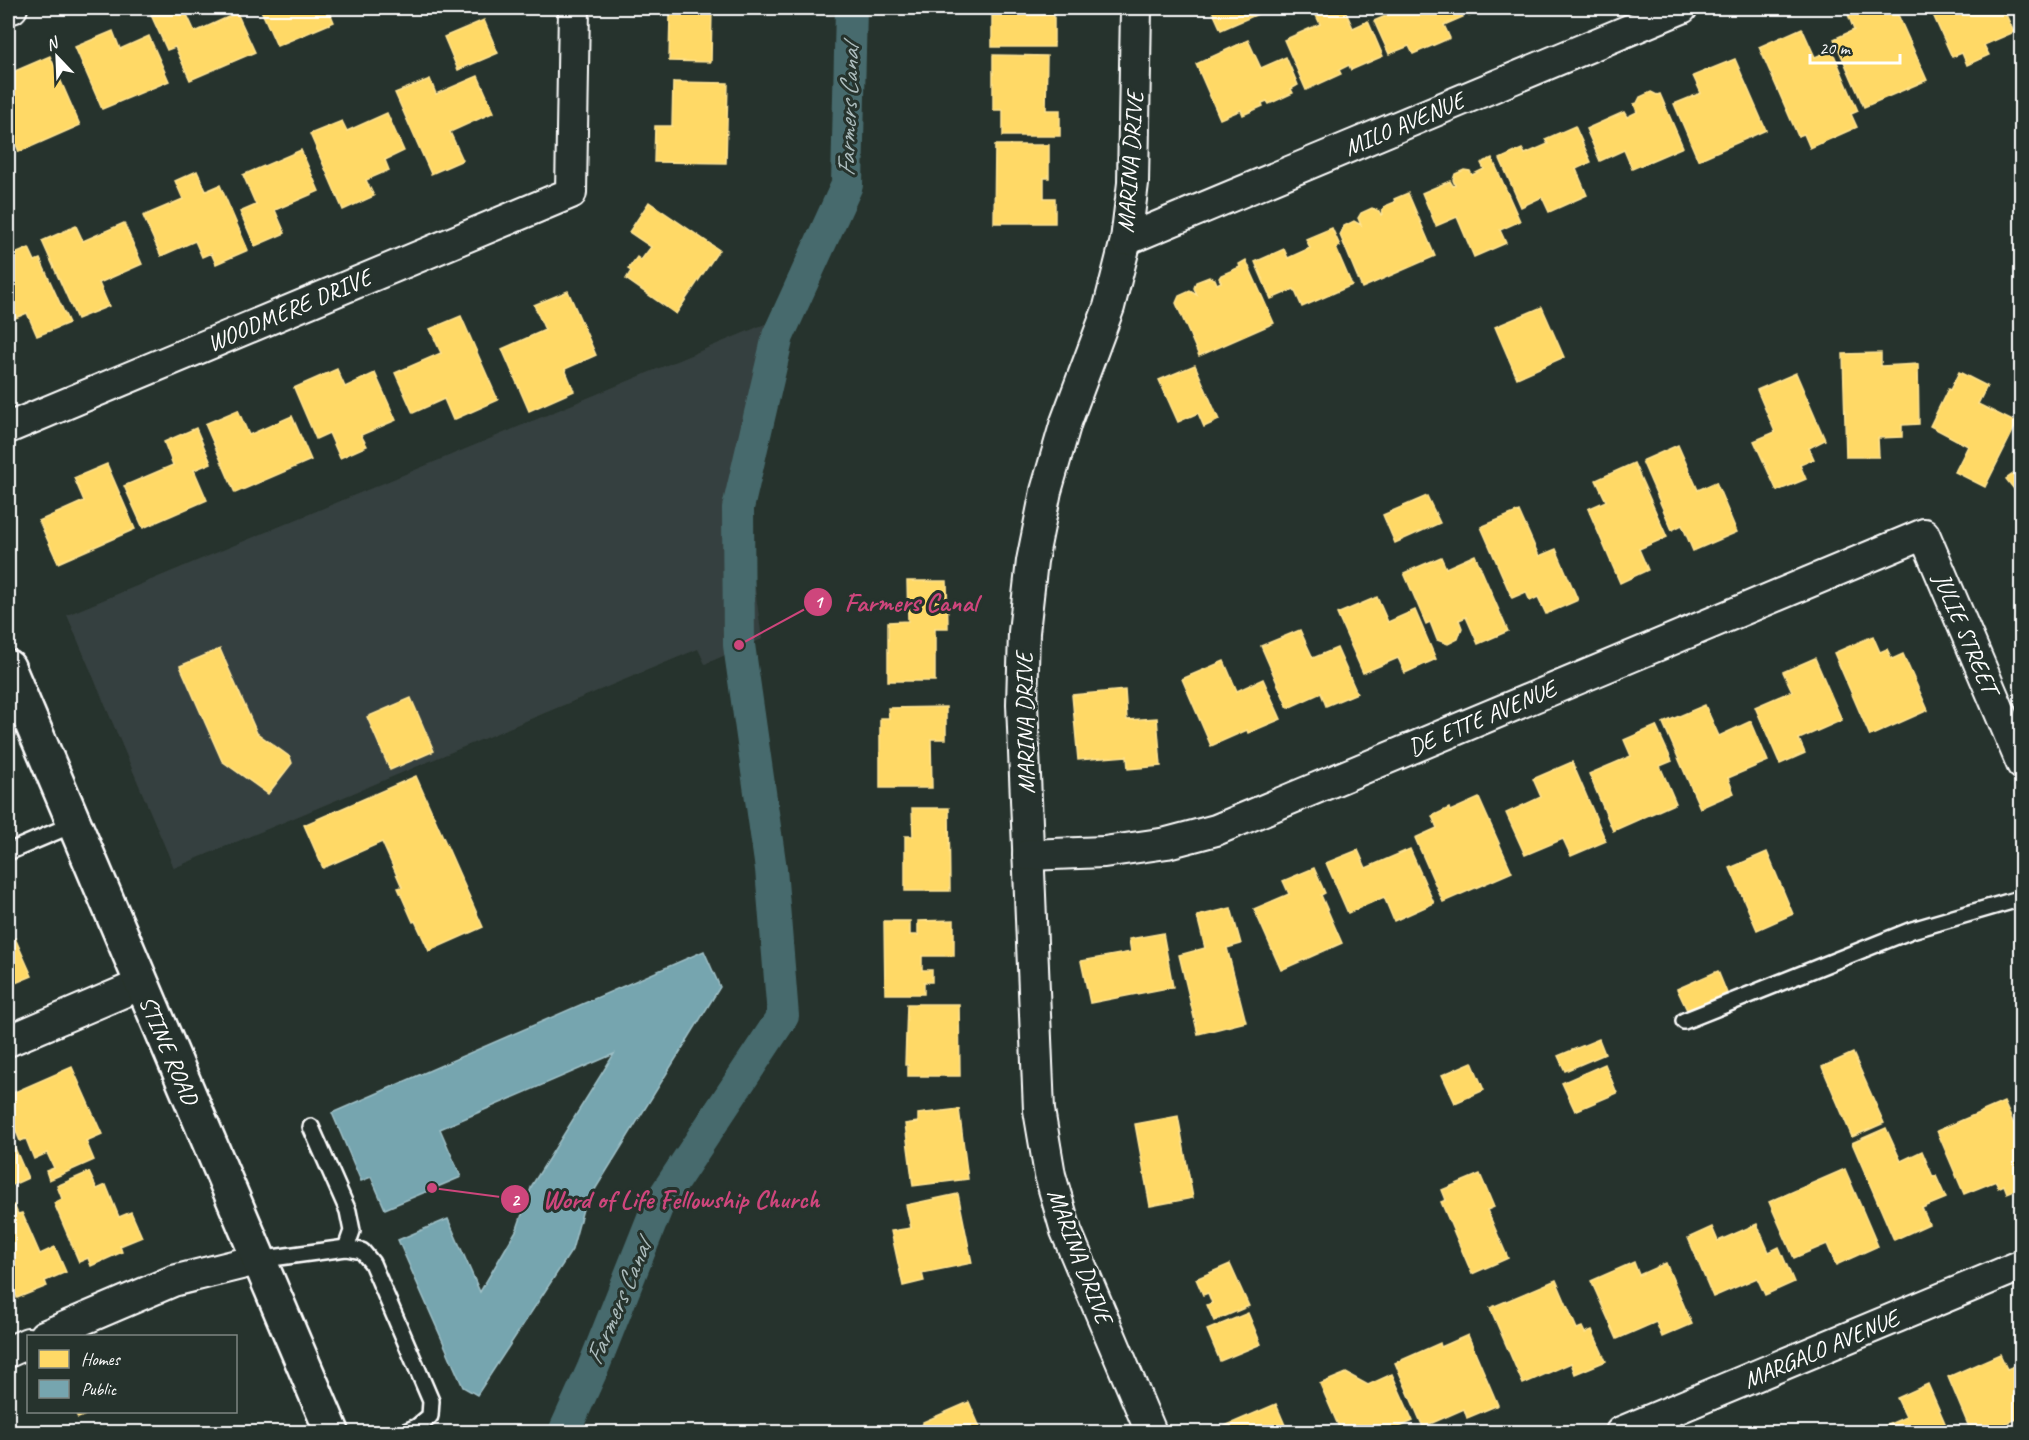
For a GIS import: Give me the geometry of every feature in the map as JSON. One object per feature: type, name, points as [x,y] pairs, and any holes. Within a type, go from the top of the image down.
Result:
[{"type":"main road","name":"STINE ROAD","points":[[8,668],[22,716],[74,824],[257,1260],[332,1432]]},
{"type":"street","points":[[8,9],[12,8]]},
{"type":"street","name":"WOODMERE DRIVE","points":[[8,428],[571,192],[574,8]]},
{"type":"street","name":"MARINA DRIVE","points":[[1136,8],[1133,183],[1126,240],[1109,307],[1066,422],[1046,491],[1032,561],[1024,632],[1022,704],[1039,1110],[1050,1175],[1066,1231],[1151,1432]]},
{"type":"street","name":"MILO AVENUE","points":[[1126,240],[1682,8]]},
{"type":"street","name":"DE ETTE AVENUE","points":[[1028,855],[1104,852],[1167,843],[1216,830],[1924,534]]},
{"type":"street","name":"JULIE STREET","points":[[1924,534],[2022,764]]},
{"type":"street","points":[[8,1041],[142,984]]},
{"type":"street","points":[[46,1335],[173,1281],[257,1260]]},
{"type":"street","name":"MARGALO AVENUE","points":[[1621,1432],[2022,1265]]},
{"type":"street","points":[[8,1352],[27,1343]]},
{"type":"lane","points":[[8,852],[74,824]]},
{"type":"lane","points":[[1684,1021],[1912,930],[2022,898]]},
{"type":"lane","points":[[311,1126],[348,1211],[352,1231],[346,1248]]},
{"type":"lane","points":[[257,1260],[346,1248],[362,1251],[372,1263],[431,1401],[430,1416],[417,1427],[405,1432]]},
{"type":"shaded area","points":[[794,312],[758,431],[749,484],[749,543],[762,639],[705,664],[698,649],[174,868],[67,615]]},
{"type":"building: Homes","points":[[168,8],[184,8],[195,32],[237,13],[255,52],[190,80],[175,47],[167,50],[151,15]]},
{"type":"building: Homes","points":[[260,8],[328,8],[334,22],[277,46]]},
{"type":"building: Homes","points":[[639,8],[712,8],[711,62],[669,61],[670,13],[639,12]]},
{"type":"building: Homes","points":[[992,8],[1054,8],[1054,47],[992,47]]},
{"type":"building: Homes","points":[[1211,8],[1265,8],[1267,10],[1221,30]]},
{"type":"building: Homes","points":[[1344,8],[1353,28],[1368,21],[1383,56],[1351,70],[1349,65],[1339,70],[1341,74],[1306,90],[1284,40],[1320,24],[1313,9]]},
{"type":"building: Homes","points":[[1399,8],[1458,8],[1463,17],[1444,25],[1450,38],[1413,54],[1409,46],[1389,54],[1374,21],[1400,10]]},
{"type":"building: Homes","points":[[1465,8],[1490,8],[1469,16]]},
{"type":"building: Homes","points":[[1857,8],[1895,8],[1927,80],[1864,107],[1834,39],[1854,30],[1847,12]]},
{"type":"building: Homes","points":[[1930,8],[2003,8],[2014,32],[1984,45],[1989,55],[1967,65],[1962,53],[1952,57]]},
{"type":"building: Homes","points":[[2011,8],[2022,8],[2022,31]]},
{"type":"building: Homes","points":[[484,20],[498,53],[458,70],[444,37]]},
{"type":"building: Homes","points":[[1802,28],[1815,57],[1832,50],[1858,111],[1851,114],[1857,127],[1810,148],[1804,134],[1798,136],[1759,47]]},
{"type":"building: Homes","points":[[113,31],[120,49],[149,36],[169,81],[102,109],[75,47]]},
{"type":"building: Homes","points":[[1248,40],[1261,68],[1286,57],[1298,85],[1291,89],[1293,93],[1269,104],[1267,101],[1262,103],[1263,106],[1243,115],[1241,110],[1220,119],[1196,64]]},
{"type":"building: Homes","points":[[993,55],[1047,56],[1046,110],[1060,110],[1060,136],[1003,136],[1003,110],[993,110]]},
{"type":"building: Homes","points":[[50,56],[80,125],[19,152],[8,124],[8,109],[16,106],[8,86],[8,74]]},
{"type":"building: Homes","points":[[1735,59],[1766,130],[1698,160],[1674,104],[1701,93],[1693,76]]},
{"type":"building: Homes","points":[[478,76],[494,112],[450,132],[463,160],[431,174],[395,93],[430,79],[436,94]]},
{"type":"building: Homes","points":[[673,82],[728,83],[726,163],[654,162],[655,126],[672,126]]},
{"type":"building: Homes","points":[[1651,92],[1660,94],[1683,147],[1632,169],[1624,150],[1600,161],[1586,129],[1624,112],[1627,117],[1637,112],[1634,104],[1640,97]]},
{"type":"building: Homes","points":[[387,113],[404,151],[385,160],[389,170],[366,180],[374,196],[343,210],[310,134],[342,121],[347,131]]},
{"type":"building: Homes","points":[[1575,126],[1591,162],[1576,169],[1587,195],[1549,212],[1542,197],[1521,207],[1500,159],[1522,149],[1525,154],[1548,144],[1545,139]]},
{"type":"building: Homes","points":[[995,145],[1049,145],[1049,178],[1044,178],[1044,198],[1055,198],[1055,223],[994,223]]},
{"type":"building: Homes","points":[[301,150],[319,191],[275,210],[285,233],[255,246],[240,212],[256,205],[243,175]]},
{"type":"building: Homes","points":[[1492,158],[1520,221],[1500,230],[1506,243],[1474,257],[1457,217],[1436,226],[1422,193],[1450,181],[1453,186],[1455,185],[1453,180],[1455,174],[1464,170],[1470,171],[1472,175],[1484,169],[1481,163]]},
{"type":"building: Homes","points":[[197,171],[206,191],[220,185],[248,250],[216,264],[211,253],[202,257],[195,241],[161,256],[143,216],[183,199],[175,181]]},
{"type":"building: Homes","points":[[1408,193],[1435,256],[1362,288],[1340,235],[1344,226],[1354,221],[1361,225],[1358,218],[1361,213],[1372,208],[1379,211],[1381,215],[1383,214],[1382,210],[1385,206]]},
{"type":"building: Homes","points":[[649,202],[719,250],[676,314],[626,279],[631,271],[628,269],[637,257],[641,260],[651,247],[629,232]]},
{"type":"building: Homes","points":[[124,223],[142,264],[99,283],[109,306],[77,319],[42,241],[76,226],[83,241]]},
{"type":"building: Homes","points":[[1332,228],[1340,246],[1336,248],[1352,285],[1302,307],[1294,289],[1271,299],[1255,262],[1284,249],[1288,258],[1310,248],[1306,239]]},
{"type":"building: Homes","points":[[29,248],[35,261],[40,259],[69,323],[37,336],[27,313],[8,321],[8,257]]},
{"type":"building: Homes","points":[[1246,260],[1274,323],[1199,356],[1176,303],[1179,296],[1190,291],[1197,295],[1194,288],[1196,282],[1209,277],[1215,279],[1217,284],[1221,282],[1219,278],[1221,275],[1240,267],[1239,264]]},
{"type":"building: Homes","points":[[568,291],[596,355],[565,369],[574,391],[529,411],[502,349],[545,330],[534,305]]},
{"type":"building: Homes","points":[[1542,307],[1564,357],[1517,378],[1495,327]]},
{"type":"building: Homes","points":[[461,316],[498,400],[453,420],[444,399],[413,413],[395,373],[441,353],[430,329]]},
{"type":"building: Homes","points":[[1881,353],[1881,366],[1918,364],[1919,424],[1902,425],[1902,437],[1878,438],[1879,457],[1846,457],[1843,354]]},
{"type":"building: Homes","points":[[1195,365],[1219,420],[1204,427],[1198,413],[1178,422],[1159,380]]},
{"type":"building: Homes","points":[[337,369],[345,387],[375,373],[396,420],[361,435],[367,446],[340,458],[329,433],[316,439],[294,388]]},
{"type":"building: Homes","points":[[1959,372],[1987,386],[1978,404],[2017,423],[1985,487],[1955,472],[1968,446],[1930,426]]},
{"type":"building: Homes","points":[[1796,373],[1825,440],[1809,448],[1814,459],[1800,465],[1806,479],[1777,491],[1754,441],[1775,432],[1757,390]]},
{"type":"building: Homes","points":[[238,410],[249,435],[292,416],[311,460],[235,493],[205,424]]},
{"type":"building: Homes","points":[[196,428],[211,463],[194,470],[207,500],[143,528],[124,486],[173,465],[164,442]]},
{"type":"building: Homes","points":[[1678,445],[1698,490],[1716,482],[1737,532],[1693,551],[1682,525],[1672,530],[1642,461]]},
{"type":"building: Homes","points":[[1634,463],[1667,537],[1639,549],[1648,570],[1620,583],[1588,509],[1606,501],[1596,480]]},
{"type":"building: Homes","points":[[107,464],[135,529],[58,563],[39,521],[84,501],[74,478]]},
{"type":"building: Homes","points":[[2022,468],[2022,499],[2006,479]]},
{"type":"building: Homes","points":[[1427,496],[1440,523],[1395,543],[1383,515]]},
{"type":"building: Homes","points":[[1519,511],[1539,556],[1556,549],[1578,600],[1546,614],[1538,597],[1530,601],[1526,592],[1512,598],[1481,527]]},
{"type":"building: Homes","points":[[1475,555],[1508,631],[1478,644],[1466,617],[1459,620],[1462,628],[1458,639],[1448,644],[1437,640],[1430,622],[1426,624],[1404,573],[1441,557],[1446,568]]},
{"type":"building: Homes","points":[[907,581],[947,581],[948,628],[935,628],[935,681],[888,681],[888,622],[908,621]]},
{"type":"building: Homes","points":[[1377,597],[1388,622],[1415,610],[1436,659],[1405,673],[1398,658],[1363,673],[1337,614]]},
{"type":"building: Homes","points":[[1300,630],[1313,658],[1337,648],[1357,693],[1326,706],[1321,693],[1288,708],[1261,646]]},
{"type":"building: Homes","points":[[1873,636],[1880,652],[1887,649],[1892,659],[1903,654],[1928,710],[1870,736],[1834,653]]},
{"type":"building: Homes","points":[[220,649],[257,733],[290,757],[292,763],[268,794],[222,761],[180,666]]},
{"type":"building: Homes","points":[[1815,658],[1842,720],[1799,739],[1805,753],[1780,764],[1755,707],[1792,691],[1783,672]]},
{"type":"building: Homes","points":[[1224,661],[1237,691],[1263,679],[1281,719],[1248,733],[1247,730],[1211,746],[1182,679]]},
{"type":"building: Homes","points":[[1125,690],[1127,720],[1157,718],[1161,766],[1128,769],[1127,756],[1078,760],[1072,695]]},
{"type":"building: Homes","points":[[411,698],[434,751],[390,770],[367,717]]},
{"type":"building: Homes","points":[[1705,705],[1719,736],[1751,721],[1768,761],[1728,778],[1734,793],[1700,808],[1663,723]]},
{"type":"building: Homes","points":[[946,707],[946,739],[931,739],[932,788],[880,788],[880,718],[889,718],[888,708]]},
{"type":"building: Homes","points":[[1656,726],[1672,761],[1660,766],[1676,803],[1613,831],[1589,774],[1631,756],[1624,740]]},
{"type":"building: Homes","points":[[1572,762],[1606,841],[1571,856],[1563,839],[1525,855],[1506,813],[1541,797],[1533,779]]},
{"type":"building: Homes","points":[[416,776],[483,927],[429,951],[398,888],[402,887],[382,842],[323,868],[304,825]]},
{"type":"building: Homes","points":[[1479,798],[1512,872],[1443,902],[1415,838],[1437,828],[1432,816]]},
{"type":"building: Homes","points":[[912,808],[949,808],[950,891],[905,891],[905,836],[913,836]]},
{"type":"building: Homes","points":[[1410,849],[1434,903],[1394,921],[1384,897],[1348,913],[1326,863],[1358,850],[1366,868]]},
{"type":"building: Homes","points":[[1767,852],[1793,914],[1757,930],[1730,868]]},
{"type":"building: Homes","points":[[1314,868],[1325,893],[1321,895],[1342,943],[1281,970],[1254,909],[1289,894],[1283,881]]},
{"type":"building: Homes","points":[[1231,908],[1241,944],[1227,948],[1246,1022],[1198,1034],[1179,955],[1205,948],[1197,916]]},
{"type":"building: Homes","points":[[954,920],[954,956],[922,956],[922,970],[932,970],[932,982],[924,982],[924,994],[885,994],[884,921],[910,921],[910,935],[918,935],[918,921]]},
{"type":"building: Homes","points":[[1163,933],[1173,987],[1090,1003],[1081,961],[1131,952],[1129,939]]},
{"type":"building: Homes","points":[[15,938],[32,976],[8,986],[8,941]]},
{"type":"building: Homes","points":[[1718,971],[1727,993],[1687,1010],[1677,989]]},
{"type":"building: Homes","points":[[907,1004],[959,1004],[960,1076],[908,1076],[908,1065],[905,1065]]},
{"type":"building: Homes","points":[[1599,1039],[1605,1054],[1565,1071],[1558,1056]]},
{"type":"building: Homes","points":[[1853,1053],[1884,1123],[1852,1137],[1822,1067]]},
{"type":"building: Homes","points":[[1472,1062],[1484,1090],[1455,1103],[1442,1075]]},
{"type":"building: Homes","points":[[1605,1064],[1617,1093],[1575,1111],[1562,1083]]},
{"type":"building: Homes","points":[[72,1067],[102,1134],[86,1141],[94,1160],[49,1180],[46,1171],[54,1168],[47,1153],[34,1159],[26,1139],[20,1141],[8,1112],[8,1095]]},
{"type":"building: Homes","points":[[2004,1102],[2022,1142],[2022,1187],[2007,1193],[2004,1185],[1998,1188],[1996,1181],[1964,1194],[1937,1131]]},
{"type":"building: Homes","points":[[959,1109],[968,1179],[913,1186],[905,1124],[918,1122],[918,1114]]},
{"type":"building: Homes","points":[[1178,1116],[1193,1198],[1150,1206],[1135,1124]]},
{"type":"building: Homes","points":[[1886,1128],[1901,1161],[1922,1151],[1933,1177],[1936,1176],[1946,1198],[1922,1208],[1929,1224],[1894,1240],[1852,1143]]},
{"type":"building: Homes","points":[[8,1132],[28,1178],[8,1187]]},
{"type":"building: Homes","points":[[1845,1169],[1878,1246],[1836,1265],[1827,1244],[1794,1258],[1769,1202]]},
{"type":"building: Homes","points":[[89,1172],[97,1189],[106,1185],[119,1217],[131,1212],[142,1237],[120,1246],[122,1252],[91,1266],[88,1258],[79,1262],[54,1203],[62,1199],[57,1186]]},
{"type":"building: Homes","points":[[1480,1174],[1494,1207],[1487,1210],[1508,1258],[1472,1274],[1441,1202],[1446,1200],[1442,1190]]},
{"type":"building: Homes","points":[[958,1194],[972,1263],[922,1273],[924,1281],[903,1286],[891,1231],[911,1228],[906,1205]]},
{"type":"building: Homes","points":[[14,1205],[18,1214],[22,1213],[40,1254],[55,1247],[66,1272],[45,1281],[47,1286],[17,1298],[15,1293],[8,1296],[8,1208]]},
{"type":"building: Homes","points":[[1757,1224],[1769,1252],[1779,1247],[1794,1282],[1765,1295],[1757,1278],[1713,1297],[1688,1238],[1712,1227],[1718,1241]]},
{"type":"building: Homes","points":[[1634,1262],[1639,1275],[1666,1263],[1692,1324],[1662,1337],[1656,1322],[1617,1339],[1591,1281]]},
{"type":"building: Homes","points":[[1230,1264],[1249,1306],[1214,1321],[1207,1305],[1212,1303],[1208,1293],[1203,1295],[1196,1279]]},
{"type":"building: Homes","points":[[1556,1280],[1577,1329],[1582,1327],[1585,1333],[1592,1330],[1606,1361],[1575,1374],[1571,1363],[1523,1384],[1490,1308]]},
{"type":"building: Homes","points":[[1248,1313],[1261,1344],[1220,1361],[1207,1330]]},
{"type":"building: Homes","points":[[1468,1335],[1498,1405],[1467,1418],[1464,1409],[1423,1427],[1395,1363],[1440,1343],[1441,1347]]},
{"type":"building: Homes","points":[[2000,1354],[2007,1369],[2022,1363],[2022,1417],[1985,1432],[1971,1432],[1948,1377]]},
{"type":"building: Homes","points":[[1346,1373],[1368,1385],[1392,1374],[1413,1421],[1395,1429],[1396,1432],[1341,1432],[1320,1384]]},
{"type":"building: Homes","points":[[1928,1384],[1949,1432],[1871,1432],[1906,1417],[1897,1398]]},
{"type":"building: Homes","points":[[969,1402],[982,1432],[923,1432],[920,1426],[923,1422]]},
{"type":"building: Homes","points":[[1276,1404],[1288,1432],[1211,1432]]},
{"type":"building: Homes","points":[[76,1413],[90,1413],[78,1418]]},
{"type":"building: Public","points":[[704,951],[720,987],[583,1209],[572,1250],[477,1395],[463,1387],[398,1240],[448,1219],[480,1292],[517,1229],[532,1185],[614,1054],[440,1129],[461,1177],[385,1209],[371,1177],[361,1181],[332,1113]]},
{"type":"waterway","name":"Farmers Canal","points":[[564,1432],[593,1368],[658,1205],[783,1016],[771,869],[739,645],[738,508],[778,336],[847,185],[851,8]]},
{"type":"place","name":"Farmers Canal","points":[[739,645]]},
{"type":"place","name":"Word of Life Fellowship Church","points":[[432,1188]]}]
